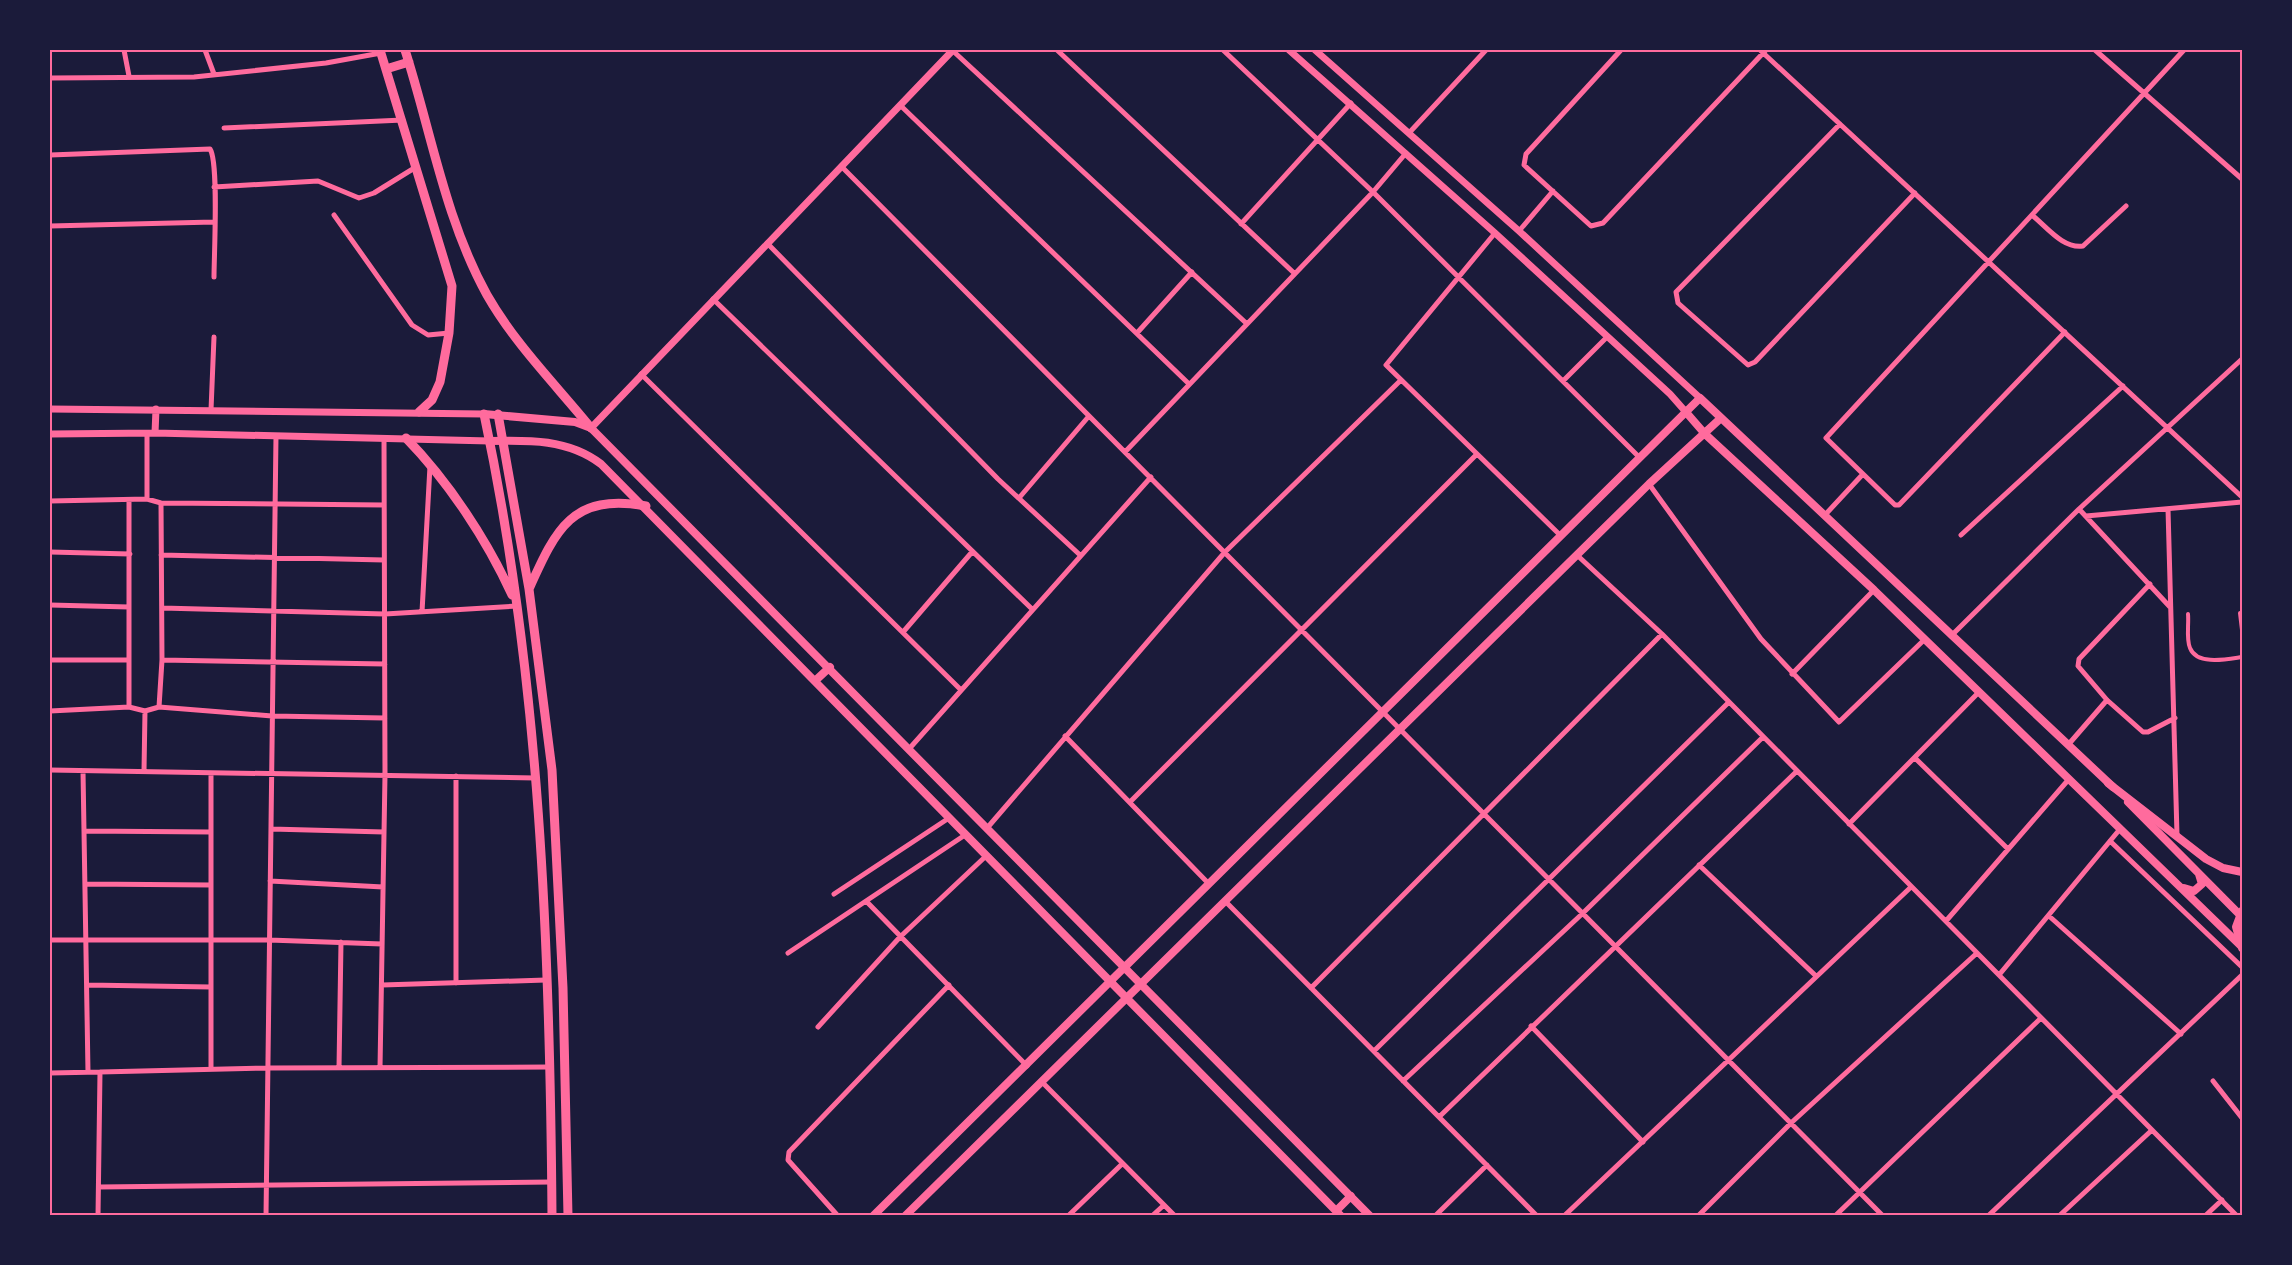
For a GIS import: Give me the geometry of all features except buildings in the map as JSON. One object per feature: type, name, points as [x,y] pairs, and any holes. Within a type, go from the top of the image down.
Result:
[{"type":"highway","points":[[405,50],[455,220],[474,270],[507,326],[591,428]]},
{"type":"highway","points":[[381,51],[404,120],[452,286],[449,333],[440,382],[432,400],[419,412]]},
{"type":"highway","points":[[386,69],[409,62]]},
{"type":"highway","points":[[484,414],[517,606],[536,778],[546,964],[552,1215]]},
{"type":"highway","points":[[498,414],[505,441],[530,589],[552,770],[563,988],[568,1215]]},
{"type":"highway","points":[[406,438],[430,466],[487,546],[517,606]]},
{"type":"highway","points":[[530,589],[551,540],[565,522],[585,508],[603,503],[622,502],[646,506]]},
{"type":"highway","points":[[546,964],[553,966],[562,963]]},
{"type":"highway","points":[[546,984],[563,988]]},
{"type":"main road","points":[[873,1215],[1027,1066],[1109,982],[1700,398],[2108,783],[2242,914],[2236,927],[2242,948]]},
{"type":"main road","points":[[1685,411],[1705,434],[1874,590],[2242,948]]},
{"type":"main road","points":[[484,414],[575,422],[591,428],[1370,1215]]},
{"type":"main road","points":[[905,1215],[1649,484],[1721,418]]},
{"type":"main road","points":[[490,441],[555,443],[587,454],[601,464],[646,506],[1125,999],[1338,1213],[1351,1196]]},
{"type":"main road","points":[[816,680],[830,667]]},
{"type":"main road","points":[[2108,783],[2214,864],[2242,872]]},
{"type":"main road","points":[[2180,886],[2188,891],[2199,889],[2201,878],[2197,871]]},
{"type":"street","points":[[124,50],[129,76]]},
{"type":"street","points":[[205,50],[214,74]]},
{"type":"street","points":[[591,428],[640,374],[952,50],[1246,323]]},
{"type":"street","points":[[1057,50],[1294,273]]},
{"type":"street","points":[[1223,50],[1373,192],[1640,457]]},
{"type":"street","points":[[1315,50],[1519,231],[1700,398]]},
{"type":"street","points":[[1409,133],[1486,50]]},
{"type":"street","points":[[1621,50],[1526,154],[1524,165],[1591,226],[1603,223],[1763,50],[2242,497]]},
{"type":"street","points":[[2096,50],[2242,179]]},
{"type":"street","points":[[2066,332],[1899,506],[1826,438],[2146,94],[2184,50]]},
{"type":"street","points":[[50,78],[194,77],[326,63],[381,51]]},
{"type":"street","points":[[1294,51],[1495,232],[1685,411]]},
{"type":"street","points":[[1241,224],[1351,103]]},
{"type":"street","points":[[900,105],[1188,383]]},
{"type":"street","points":[[224,128],[404,120]]},
{"type":"street","points":[[1840,124],[1676,292],[1678,303],[1749,365],[1755,362],[1915,193]]},
{"type":"street","points":[[50,154],[206,148],[213,155],[214,277]]},
{"type":"street","points":[[1125,452],[1188,383],[1373,192],[1406,153]]},
{"type":"street","points":[[841,165],[1883,1215]]},
{"type":"street","points":[[214,187],[318,181],[359,198],[374,193],[417,166]]},
{"type":"street","points":[[1519,231],[1553,191]]},
{"type":"street","points":[[2033,216],[2066,244],[2075,247],[2083,246],[2126,206]]},
{"type":"street","points":[[334,215],[412,325],[428,335],[449,333]]},
{"type":"street","points":[[50,226],[214,222]]},
{"type":"street","points":[[1495,232],[1386,365],[1561,536]]},
{"type":"street","points":[[767,243],[1019,498],[1080,555]]},
{"type":"street","points":[[1137,333],[1192,272]]},
{"type":"street","points":[[713,299],[1032,609]]},
{"type":"street","points":[[211,410],[213,337]]},
{"type":"street","points":[[1563,381],[1607,337]]},
{"type":"street","points":[[1951,636],[2079,509],[2242,358]]},
{"type":"street","points":[[640,374],[960,688]]},
{"type":"street","points":[[988,827],[1225,552],[1401,380]]},
{"type":"street","points":[[1961,535],[2123,386]]},
{"type":"street","points":[[50,409],[484,414]]},
{"type":"street","points":[[155,433],[156,409]]},
{"type":"street","points":[[1019,498],[1089,416]]},
{"type":"street","points":[[50,434],[155,433],[490,441]]},
{"type":"street","points":[[147,434],[147,499]]},
{"type":"street","points":[[266,1215],[276,436]]},
{"type":"street","points":[[380,1068],[385,776],[384,438]]},
{"type":"street","points":[[1131,801],[1477,454]]},
{"type":"street","points":[[422,612],[430,466]]},
{"type":"street","points":[[1824,516],[1863,474]]},
{"type":"street","points":[[909,749],[960,688],[1151,477]]},
{"type":"street","points":[[1649,484],[1754,630],[1792,674],[1839,722],[1925,639]]},
{"type":"street","points":[[2237,491],[2242,485]]},
{"type":"street","points":[[50,501],[147,499],[161,503],[384,505]]},
{"type":"street","points":[[129,501],[129,707]]},
{"type":"street","points":[[2086,516],[2242,502]]},
{"type":"street","points":[[159,707],[162,660],[161,503]]},
{"type":"street","points":[[2168,508],[2177,835]]},
{"type":"street","points":[[2079,509],[2170,607]]},
{"type":"street","points":[[50,552],[130,554]]},
{"type":"street","points":[[904,631],[972,552]]},
{"type":"street","points":[[161,555],[384,560]]},
{"type":"street","points":[[1578,556],[1662,634],[2237,1215]]},
{"type":"street","points":[[2150,585],[2079,659],[2078,666],[2081,674],[2143,732],[2148,732],[2175,718]]},
{"type":"street","points":[[1792,674],[1874,590]]},
{"type":"street","points":[[50,605],[129,607]]},
{"type":"street","points":[[162,608],[384,614],[517,606]]},
{"type":"street","points":[[2240,613],[2242,630]]},
{"type":"street","points":[[2188,614],[2190,648],[2196,655],[2213,660],[2242,657]]},
{"type":"street","points":[[1311,988],[1662,634]]},
{"type":"street","points":[[50,660],[128,660]]},
{"type":"street","points":[[162,660],[385,664]]},
{"type":"street","points":[[1850,824],[1979,692]]},
{"type":"street","points":[[2068,745],[2107,700]]},
{"type":"street","points":[[1374,1052],[1729,702]]},
{"type":"street","points":[[50,711],[129,707],[145,711],[159,707],[272,716],[385,718]]},
{"type":"street","points":[[144,771],[145,711]]},
{"type":"street","points":[[1065,736],[1131,801],[1209,884]]},
{"type":"street","points":[[1403,1081],[1583,913],[1763,737]]},
{"type":"street","points":[[1915,758],[2008,849]]},
{"type":"street","points":[[50,770],[536,778]]},
{"type":"street","points":[[83,771],[88,1072]]},
{"type":"street","points":[[1439,1117],[1614,945],[1797,771]]},
{"type":"street","points":[[211,773],[211,1069]]},
{"type":"street","points":[[456,776],[456,983]]},
{"type":"street","points":[[1946,921],[2069,779]]},
{"type":"street","points":[[834,894],[949,818]]},
{"type":"street","points":[[271,829],[384,832]]},
{"type":"street","points":[[1999,975],[2120,829]]},
{"type":"street","points":[[84,831],[211,832]]},
{"type":"street","points":[[788,953],[965,835]]},
{"type":"street","points":[[2110,841],[2242,967]]},
{"type":"street","points":[[818,1027],[900,937],[986,856]]},
{"type":"street","points":[[1699,865],[1816,976]]},
{"type":"street","points":[[270,881],[383,887]]},
{"type":"street","points":[[85,884],[211,885]]},
{"type":"street","points":[[1564,1215],[1911,887]]},
{"type":"street","points":[[867,902],[1027,1066]]},
{"type":"street","points":[[1226,902],[1537,1215]]},
{"type":"street","points":[[2049,916],[2181,1034]]},
{"type":"street","points":[[50,940],[211,942],[269,940],[382,944]]},
{"type":"street","points":[[339,1068],[341,942]]},
{"type":"street","points":[[1698,1215],[1791,1123],[1977,953]]},
{"type":"street","points":[[1988,1215],[2242,975]]},
{"type":"street","points":[[382,985],[546,984]]},
{"type":"street","points":[[87,985],[211,987]]},
{"type":"street","points":[[838,1215],[788,1160],[789,1152],[949,985]]},
{"type":"street","points":[[1835,1215],[2041,1018]]},
{"type":"street","points":[[1532,1026],[1643,1142]]},
{"type":"street","points":[[50,1073],[268,1068],[549,1067]]},
{"type":"street","points":[[98,1215],[100,1072]]},
{"type":"street","points":[[1041,1081],[1175,1215]]},
{"type":"street","points":[[2213,1081],[2242,1119]]},
{"type":"street","points":[[2059,1215],[2152,1130]]},
{"type":"street","points":[[1068,1215],[1122,1164]]},
{"type":"street","points":[[1435,1215],[1487,1165]]},
{"type":"street","points":[[99,1187],[552,1182]]},
{"type":"street","points":[[2205,1215],[2222,1200]]},
{"type":"street","points":[[1152,1215],[1164,1205]]}]
